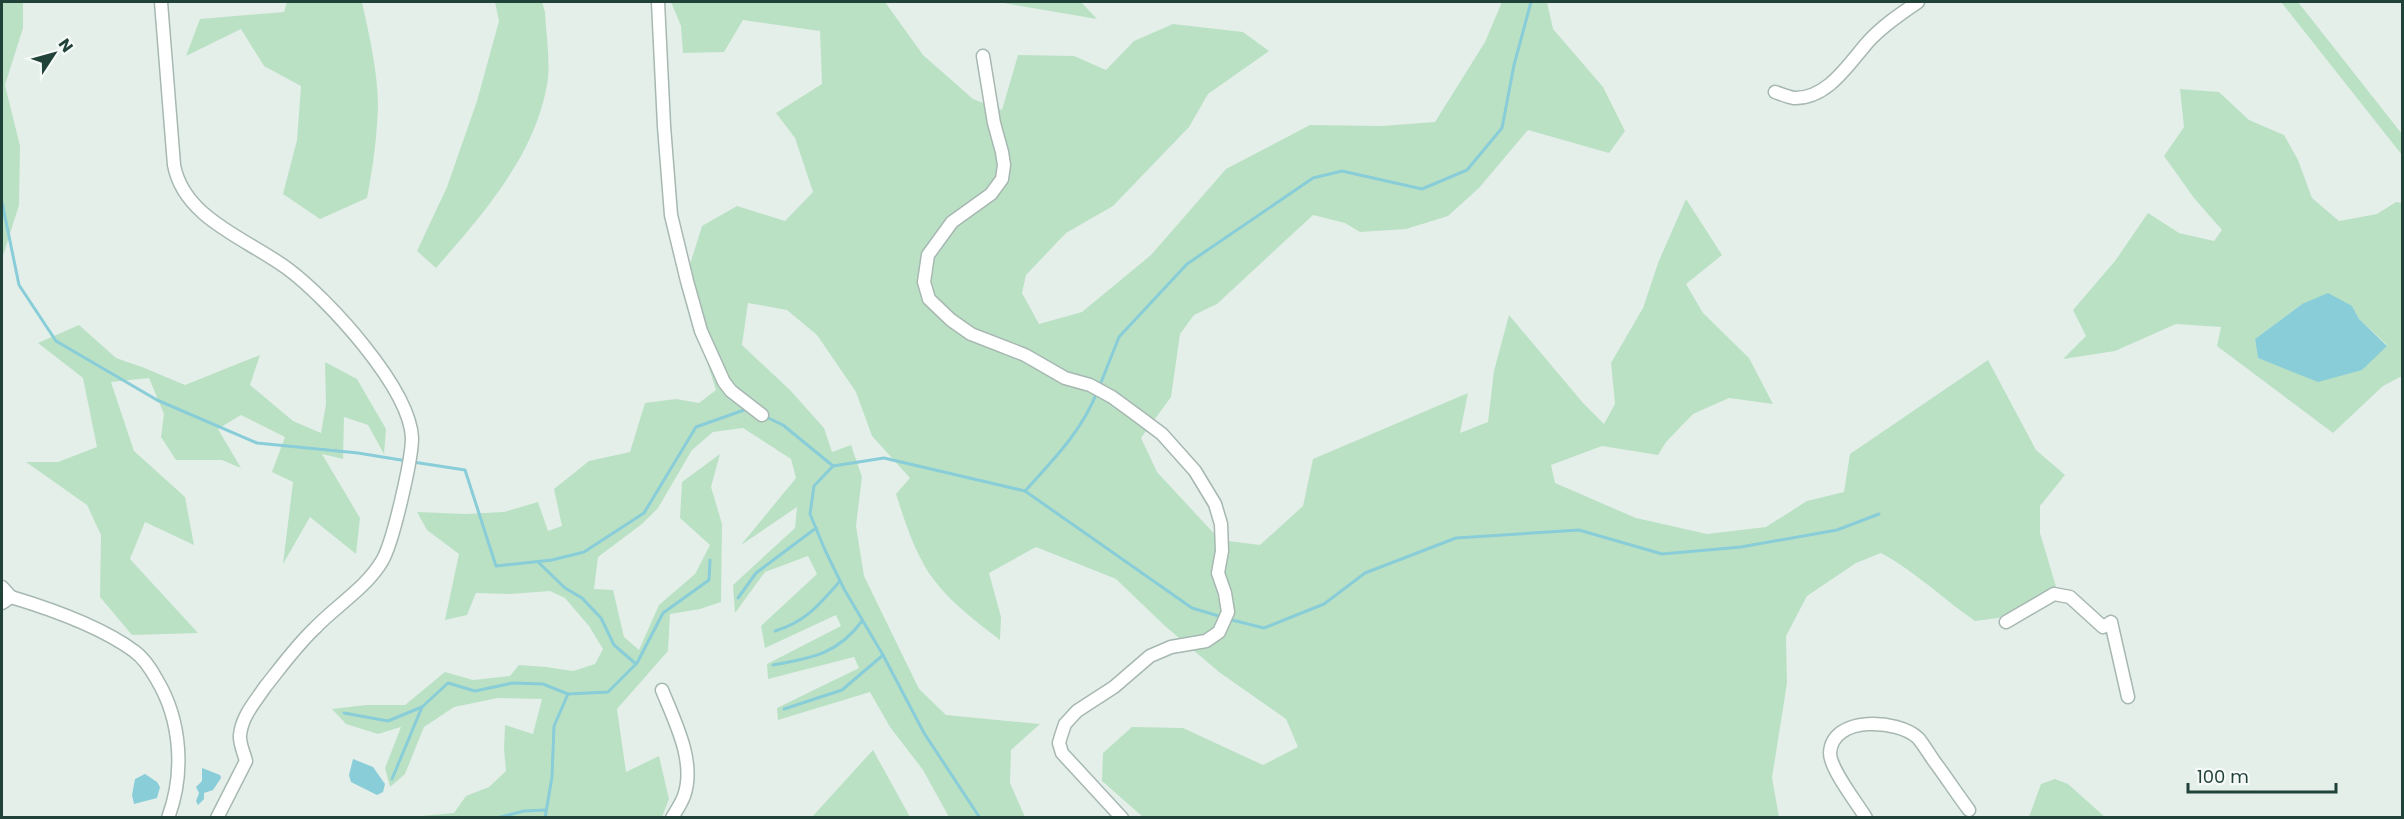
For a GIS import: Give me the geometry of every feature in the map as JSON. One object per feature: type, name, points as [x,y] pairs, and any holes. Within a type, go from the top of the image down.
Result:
[{"type":"street","points":[[160,2],[174,165],[183,192],[194,206],[209,218],[305,282],[361,344],[400,396],[408,415],[412,436],[411,453],[391,540],[383,560],[371,576],[315,627],[296,648],[250,708],[243,720],[240,736],[246,761],[217,818]]},
{"type":"street","points":[[658,2],[671,215],[687,281],[701,331],[724,382],[731,392],[762,415]]},
{"type":"street","points":[[1776,92],[1793,98],[1811,95],[1834,80],[1852,64],[1874,36],[1894,17],[1918,2]]},
{"type":"street","points":[[983,56],[994,123],[1002,152],[1004,165],[1002,179],[991,194],[952,222],[928,255],[924,282],[929,298],[951,320],[971,334],[1026,355],[1065,378],[1090,385],[1112,397],[1161,434],[1196,471],[1215,504],[1221,524],[1222,551],[1218,573],[1225,593],[1228,612],[1219,632],[1206,640],[1171,647],[1150,656],[1114,687],[1077,711],[1065,724],[1059,743],[1062,753],[1122,818]]},
{"type":"street","points":[[2,587],[6,600],[43,607],[110,637],[135,651],[150,668],[163,690],[177,728],[178,773],[168,818]]},
{"type":"street","points":[[2006,622],[2054,594],[2070,597],[2103,627],[2111,622],[2128,697]]},
{"type":"street","points":[[662,690],[679,733],[688,778],[684,797],[672,818]]},
{"type":"street","points":[[1866,818],[1840,779],[1830,754],[1835,739],[1847,728],[1862,724],[1896,726],[1917,738],[1969,810]]},
{"type":"green space","points":[[3,2],[23,2],[23,28],[5,85],[20,146],[19,205],[2,259]]},
{"type":"green space","points":[[287,2],[362,2],[375,67],[378,106],[367,198],[320,219],[283,194],[297,140],[301,86],[264,66],[241,29],[186,56],[200,19],[284,12]]},
{"type":"green space","points":[[495,2],[542,2],[548,49],[547,85],[531,136],[519,160],[488,205],[436,268],[417,251],[447,187],[477,101],[499,21]]},
{"type":"green space","points":[[671,2],[885,2],[923,55],[973,99],[1002,110],[1018,55],[1074,56],[1106,70],[1134,41],[1173,24],[1243,32],[1269,51],[1208,94],[1189,127],[1113,206],[1066,233],[1026,275],[1022,293],[1039,324],[1082,312],[1151,255],[1226,169],[1310,125],[1382,126],[1435,122],[1485,42],[1502,2],[1547,2],[1553,29],[1603,87],[1625,131],[1609,153],[1528,130],[1479,188],[1448,216],[1406,229],[1360,232],[1345,223],[1313,215],[1217,304],[1194,315],[1180,334],[1171,397],[1141,438],[1157,472],[1220,540],[1260,545],[1303,506],[1313,459],[1468,393],[1460,433],[1488,422],[1494,371],[1509,315],[1583,403],[1604,424],[1615,404],[1611,363],[1643,308],[1658,263],[1686,199],[1722,255],[1686,284],[1703,313],[1749,358],[1773,404],[1729,398],[1693,414],[1666,442],[1658,455],[1602,446],[1551,465],[1555,483],[1636,518],[1707,534],[1766,527],[1807,501],[1844,492],[1850,454],[1988,360],[2036,450],[2065,475],[2040,506],[2040,533],[2057,590],[1998,618],[1975,621],[1906,568],[1881,553],[1856,563],[1807,596],[1786,636],[1787,683],[1772,778],[1779,817],[1143,817],[1102,781],[1103,753],[1132,727],[1183,728],[1263,765],[1298,747],[1286,719],[1219,672],[1165,626],[1116,579],[1036,547],[989,573],[1001,617],[1000,640],[941,589],[922,561],[896,494],[910,478],[872,436],[856,392],[817,335],[787,310],[748,303],[742,345],[790,390],[824,428],[832,452],[851,445],[862,477],[856,526],[864,576],[919,689],[946,715],[1040,724],[1011,750],[1010,783],[1025,817],[949,817],[923,770],[890,727],[870,692],[778,720],[777,708],[859,668],[854,657],[768,679],[767,664],[841,626],[836,615],[765,648],[761,626],[817,574],[808,556],[765,572],[735,613],[733,585],[795,528],[797,507],[741,545],[796,478],[791,459],[743,428],[713,432],[692,450],[658,508],[642,524],[598,557],[594,589],[613,590],[624,637],[639,650],[659,605],[695,574],[710,545],[680,518],[682,482],[720,454],[711,487],[722,524],[721,602],[700,609],[670,614],[668,651],[617,709],[626,772],[659,756],[669,799],[662,817],[410,817],[454,813],[466,796],[489,787],[506,771],[505,725],[533,734],[542,699],[498,698],[454,707],[424,727],[405,774],[390,787],[385,768],[401,727],[378,734],[346,724],[332,709],[366,705],[405,705],[445,672],[473,680],[510,676],[519,665],[573,671],[595,664],[603,649],[589,626],[565,598],[550,591],[510,594],[476,593],[467,615],[445,620],[459,554],[427,530],[417,512],[466,514],[504,512],[538,502],[548,531],[562,526],[554,489],[589,461],[630,452],[645,403],[676,399],[699,403],[716,390],[700,340],[686,277],[702,226],[737,206],[785,221],[813,192],[795,138],[776,113],[822,84],[820,31],[743,20],[724,52],[683,53],[681,26]]},
{"type":"green space","points":[[997,2],[1081,2],[1097,19]]},
{"type":"green space","points":[[2281,2],[2298,2],[2402,134],[2402,155]]},
{"type":"green space","points":[[2180,89],[2219,92],[2249,120],[2284,135],[2298,160],[2312,198],[2339,221],[2377,214],[2396,202],[2402,203],[2402,376],[2383,386],[2333,433],[2217,346],[2221,327],[2176,324],[2115,351],[2063,359],[2086,336],[2073,310],[2115,261],[2148,213],[2179,233],[2214,241],[2222,230],[2194,198],[2164,156],[2184,127]],"holes":[[[2302,304],[2352,306],[2359,319],[2387,345],[2282,367],[2258,358],[2255,339]]]},
{"type":"green space","points":[[79,325],[116,358],[185,385],[260,355],[250,385],[293,421],[321,433],[326,404],[325,362],[357,379],[386,429],[384,454],[368,425],[344,417],[343,459],[322,454],[360,518],[356,554],[310,517],[283,564],[293,482],[272,472],[285,437],[241,415],[218,429],[241,468],[222,460],[176,460],[161,437],[164,414],[149,378],[111,382],[134,451],[185,497],[194,545],[145,522],[130,559],[198,633],[132,635],[100,597],[101,535],[87,505],[26,462],[58,462],[97,447],[83,378],[38,343]]},
{"type":"green space","points":[[873,750],[910,817],[812,817]]},
{"type":"green space","points":[[2055,779],[2068,784],[2105,817],[2029,817],[2041,784]]},
{"type":"water","points":[[2328,293],[2352,306],[2359,319],[2387,346],[2362,370],[2318,382],[2258,358],[2255,339],[2302,304]]},
{"type":"water","points":[[353,759],[373,767],[385,784],[383,792],[377,795],[351,782],[349,775]]},
{"type":"water","points":[[202,768],[220,775],[221,778],[213,790],[204,793],[204,799],[198,805],[196,801],[199,793],[196,787],[202,781]]},
{"type":"water","points":[[145,774],[157,782],[160,787],[157,798],[134,804],[132,795],[135,779]]},
{"type":"waterway","points":[[1100,385],[1119,337],[1187,264],[1313,178],[1342,171],[1422,189],[1467,170],[1502,128],[1514,65],[1531,2]]},
{"type":"waterway","points":[[2,202],[19,285],[56,341],[157,400],[257,443],[358,453],[407,461]]},
{"type":"waterway","points":[[1025,491],[1075,432],[1097,392]]},
{"type":"waterway","points":[[413,462],[465,470],[496,566],[552,560],[584,552],[644,513],[696,427],[747,409]]},
{"type":"waterway","points":[[764,416],[783,425],[833,466],[814,486],[810,514],[825,550],[844,589],[883,655],[924,733],[980,818]]},
{"type":"waterway","points":[[833,466],[884,458],[1025,491],[1192,608],[1222,617]]},
{"type":"waterway","points":[[1228,619],[1264,628],[1324,604],[1365,573],[1456,538],[1579,530],[1662,554],[1741,547],[1837,530],[1879,514]]},
{"type":"waterway","points":[[738,598],[756,573],[816,528]]},
{"type":"waterway","points":[[637,663],[663,613],[709,580],[710,560]]},
{"type":"waterway","points":[[344,713],[388,721],[422,707],[448,683],[475,691],[513,683],[543,684],[568,694],[608,692],[636,664],[614,645],[601,618],[582,598],[565,588],[538,562]]},
{"type":"waterway","points":[[775,631],[803,618],[840,581]]},
{"type":"waterway","points":[[773,665],[812,657],[834,648],[862,621]]},
{"type":"waterway","points":[[784,709],[842,690],[883,655]]},
{"type":"waterway","points":[[545,818],[552,777],[554,726],[568,694]]},
{"type":"waterway","points":[[392,779],[422,707]]},
{"type":"waterway","points":[[497,818],[524,811],[546,810]]}]
